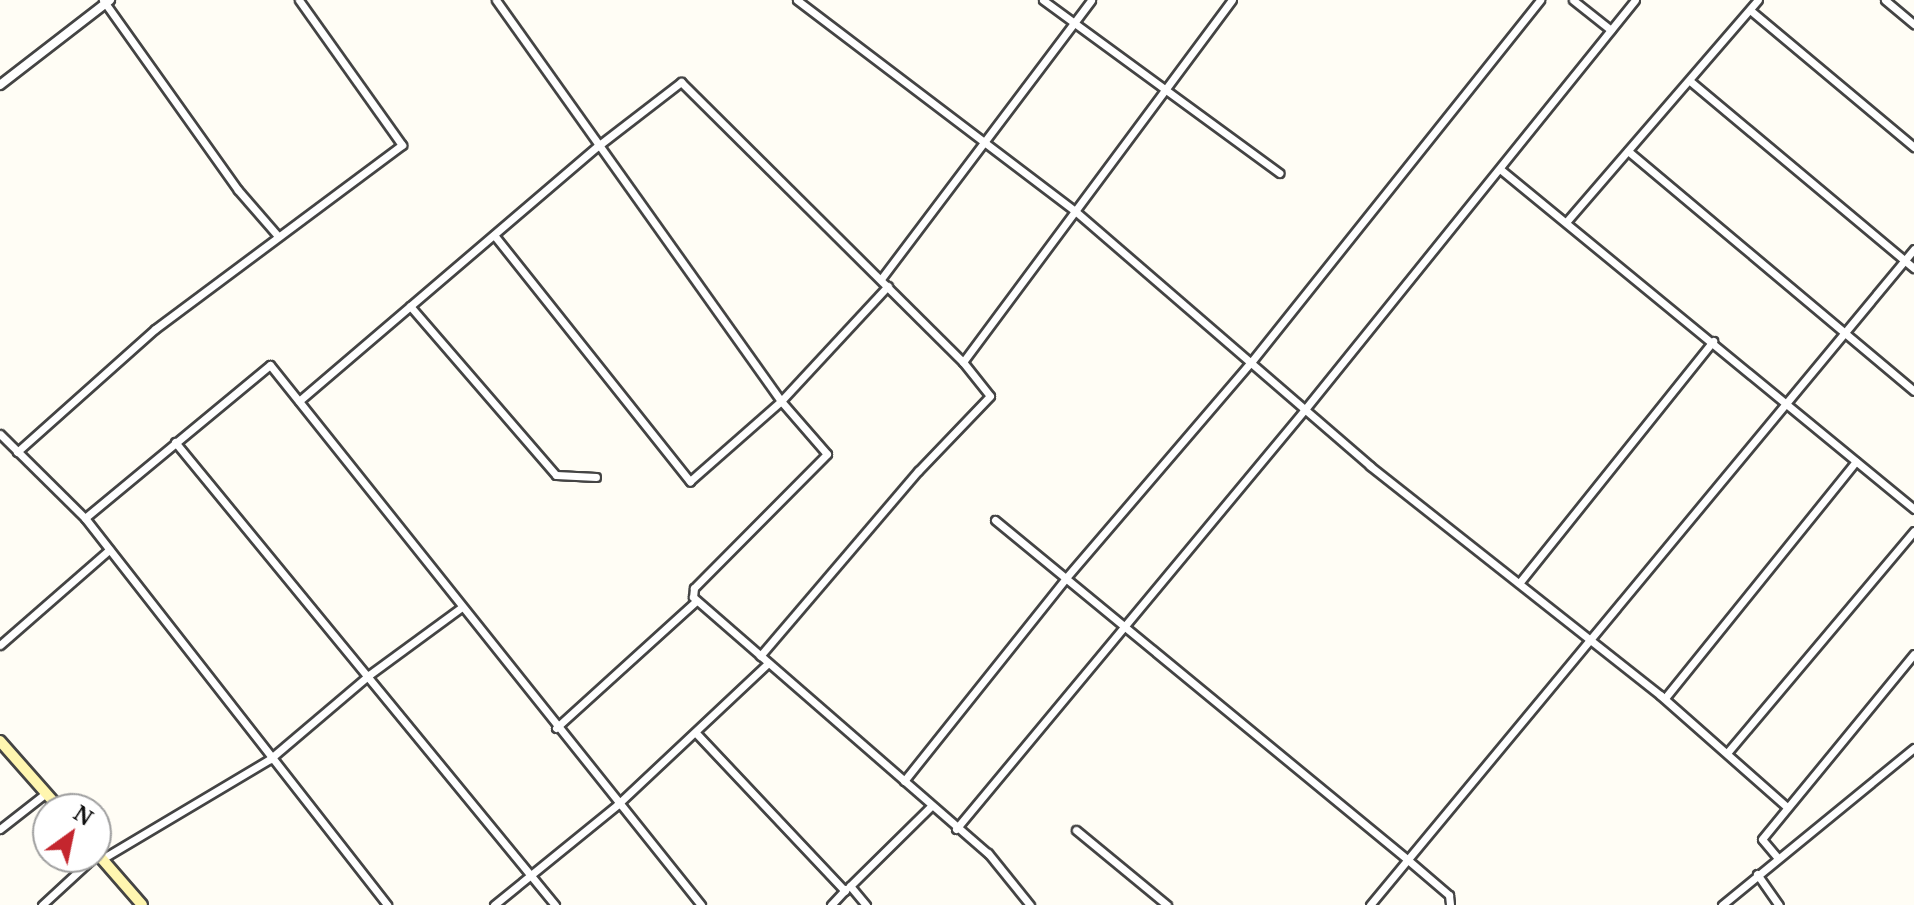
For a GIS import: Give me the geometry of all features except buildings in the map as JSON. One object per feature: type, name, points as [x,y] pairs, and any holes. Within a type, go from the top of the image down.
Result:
[{"type":"main road","points":[[0,741],[46,793]]},
{"type":"main road","points":[[112,872],[142,905]]},
{"type":"street","points":[[17,452],[155,329],[402,145],[299,0]]},
{"type":"street","points":[[496,0],[781,401],[826,458],[694,588],[696,601],[956,829],[988,853],[1030,905]]},
{"type":"street","points":[[797,0],[1075,211],[1370,466],[1665,698],[1787,807]]},
{"type":"street","points":[[1043,0],[1279,173]]},
{"type":"street","points":[[494,235],[690,481],[781,401],[885,282],[1091,0]]},
{"type":"street","points":[[963,362],[1232,0]]},
{"type":"street","points":[[904,781],[1065,579],[1252,361],[1540,0]]},
{"type":"street","points":[[1573,0],[1611,30]]},
{"type":"street","points":[[956,829],[1121,626],[1306,408],[1635,0]]},
{"type":"street","points":[[1567,221],[1758,0]]},
{"type":"street","points":[[1885,0],[1914,24]]},
{"type":"street","points":[[0,85],[106,1],[238,190],[278,236]]},
{"type":"street","points":[[1750,10],[1914,147]]},
{"type":"street","points":[[1690,81],[1914,268]]},
{"type":"street","points":[[299,401],[598,146],[681,82],[885,282],[987,390],[987,401],[918,471],[760,656]]},
{"type":"street","points":[[1628,151],[1914,391]]},
{"type":"street","points":[[1500,169],[1914,509]]},
{"type":"street","points":[[1370,905],[1467,783],[1593,640],[1914,249]]},
{"type":"street","points":[[410,306],[556,475],[596,477]]},
{"type":"street","points":[[1520,582],[1713,341]]},
{"type":"street","points":[[85,518],[270,365],[617,805],[701,905]]},
{"type":"street","points":[[0,434],[85,518],[270,759],[387,905]]},
{"type":"street","points":[[175,442],[555,905]]},
{"type":"street","points":[[1665,698],[1856,461]]},
{"type":"street","points":[[995,520],[1408,860],[1449,895],[1450,905]]},
{"type":"street","points":[[1727,753],[1914,531]]},
{"type":"street","points":[[0,645],[109,550]]},
{"type":"street","points":[[556,728],[696,601]]},
{"type":"street","points":[[112,848],[214,797],[270,759],[369,675],[462,607]]},
{"type":"street","points":[[1777,857],[1762,839],[1914,654]]},
{"type":"street","points":[[494,905],[617,805],[768,663]]},
{"type":"street","points":[[696,733],[866,905]]},
{"type":"street","points":[[1722,905],[1914,748]]},
{"type":"street","points":[[0,829],[32,804]]},
{"type":"street","points":[[831,905],[931,806]]},
{"type":"street","points":[[1076,830],[1167,905]]},
{"type":"street","points":[[42,905],[77,873]]},
{"type":"street","points":[[1757,874],[1779,905]]}]
